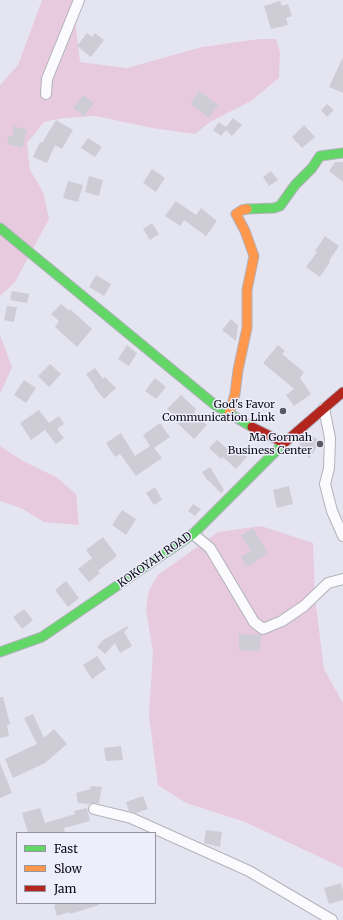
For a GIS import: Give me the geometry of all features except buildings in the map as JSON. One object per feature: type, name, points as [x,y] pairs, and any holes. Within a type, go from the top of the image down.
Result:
[{"type":"street","points":[[46,94],[47,79],[79,0]]},
{"type":"street","points":[[229,414],[236,394],[238,370],[247,328],[247,290],[254,256],[245,231],[236,214],[242,210],[274,208],[280,206],[295,185],[312,168],[320,156],[343,153]]},
{"type":"street","points":[[0,228],[215,405],[249,426],[284,443]]},
{"type":"street","name":"KOKOYAH ROAD","points":[[0,652],[42,637],[193,534],[284,443],[343,392]]},
{"type":"street","points":[[324,408],[330,438],[329,468],[325,484],[332,510],[343,536]]},
{"type":"street","points":[[193,534],[210,548],[254,622],[263,629],[282,621],[304,606],[328,583],[343,579]]},
{"type":"street","points":[[94,809],[131,818],[249,871],[332,920]]},
{"type":"shaded area","points":[[42,0],[79,0],[75,19],[80,62],[127,68],[202,47],[259,39],[276,39],[280,52],[279,78],[251,101],[210,122],[195,134],[152,128],[96,116],[63,118],[44,122],[27,143],[30,170],[43,192],[49,219],[15,282],[0,296],[0,85],[18,65]]},
{"type":"shaded area","points":[[0,335],[12,367],[0,394]]},
{"type":"shaded area","points":[[0,446],[21,460],[56,477],[76,494],[79,525],[44,522],[21,508],[0,501]]},
{"type":"shaded area","points":[[261,526],[313,543],[315,598],[324,669],[343,703],[343,868],[245,822],[186,803],[158,785],[149,716],[153,652],[146,610],[149,590],[158,575],[218,532]]},
{"type":"traffic: fast","points":[[247,209],[274,208],[280,206],[295,185],[312,168],[320,156],[343,153]]},
{"type":"traffic: fast","points":[[0,228],[215,405],[252,427]]},
{"type":"traffic: fast","points":[[0,652],[42,637],[193,534],[284,443]]},
{"type":"traffic: slow","points":[[229,414],[235,394],[238,370],[247,328],[247,290],[254,256],[245,231],[236,214],[247,209]]},
{"type":"traffic: jam","points":[[252,427],[284,443],[343,392]]},
{"type":"place","name":"God's Favor Communication Link","points":[[283,411]]},
{"type":"place","name":"Ma Gormah Business Center","points":[[320,444]]}]
